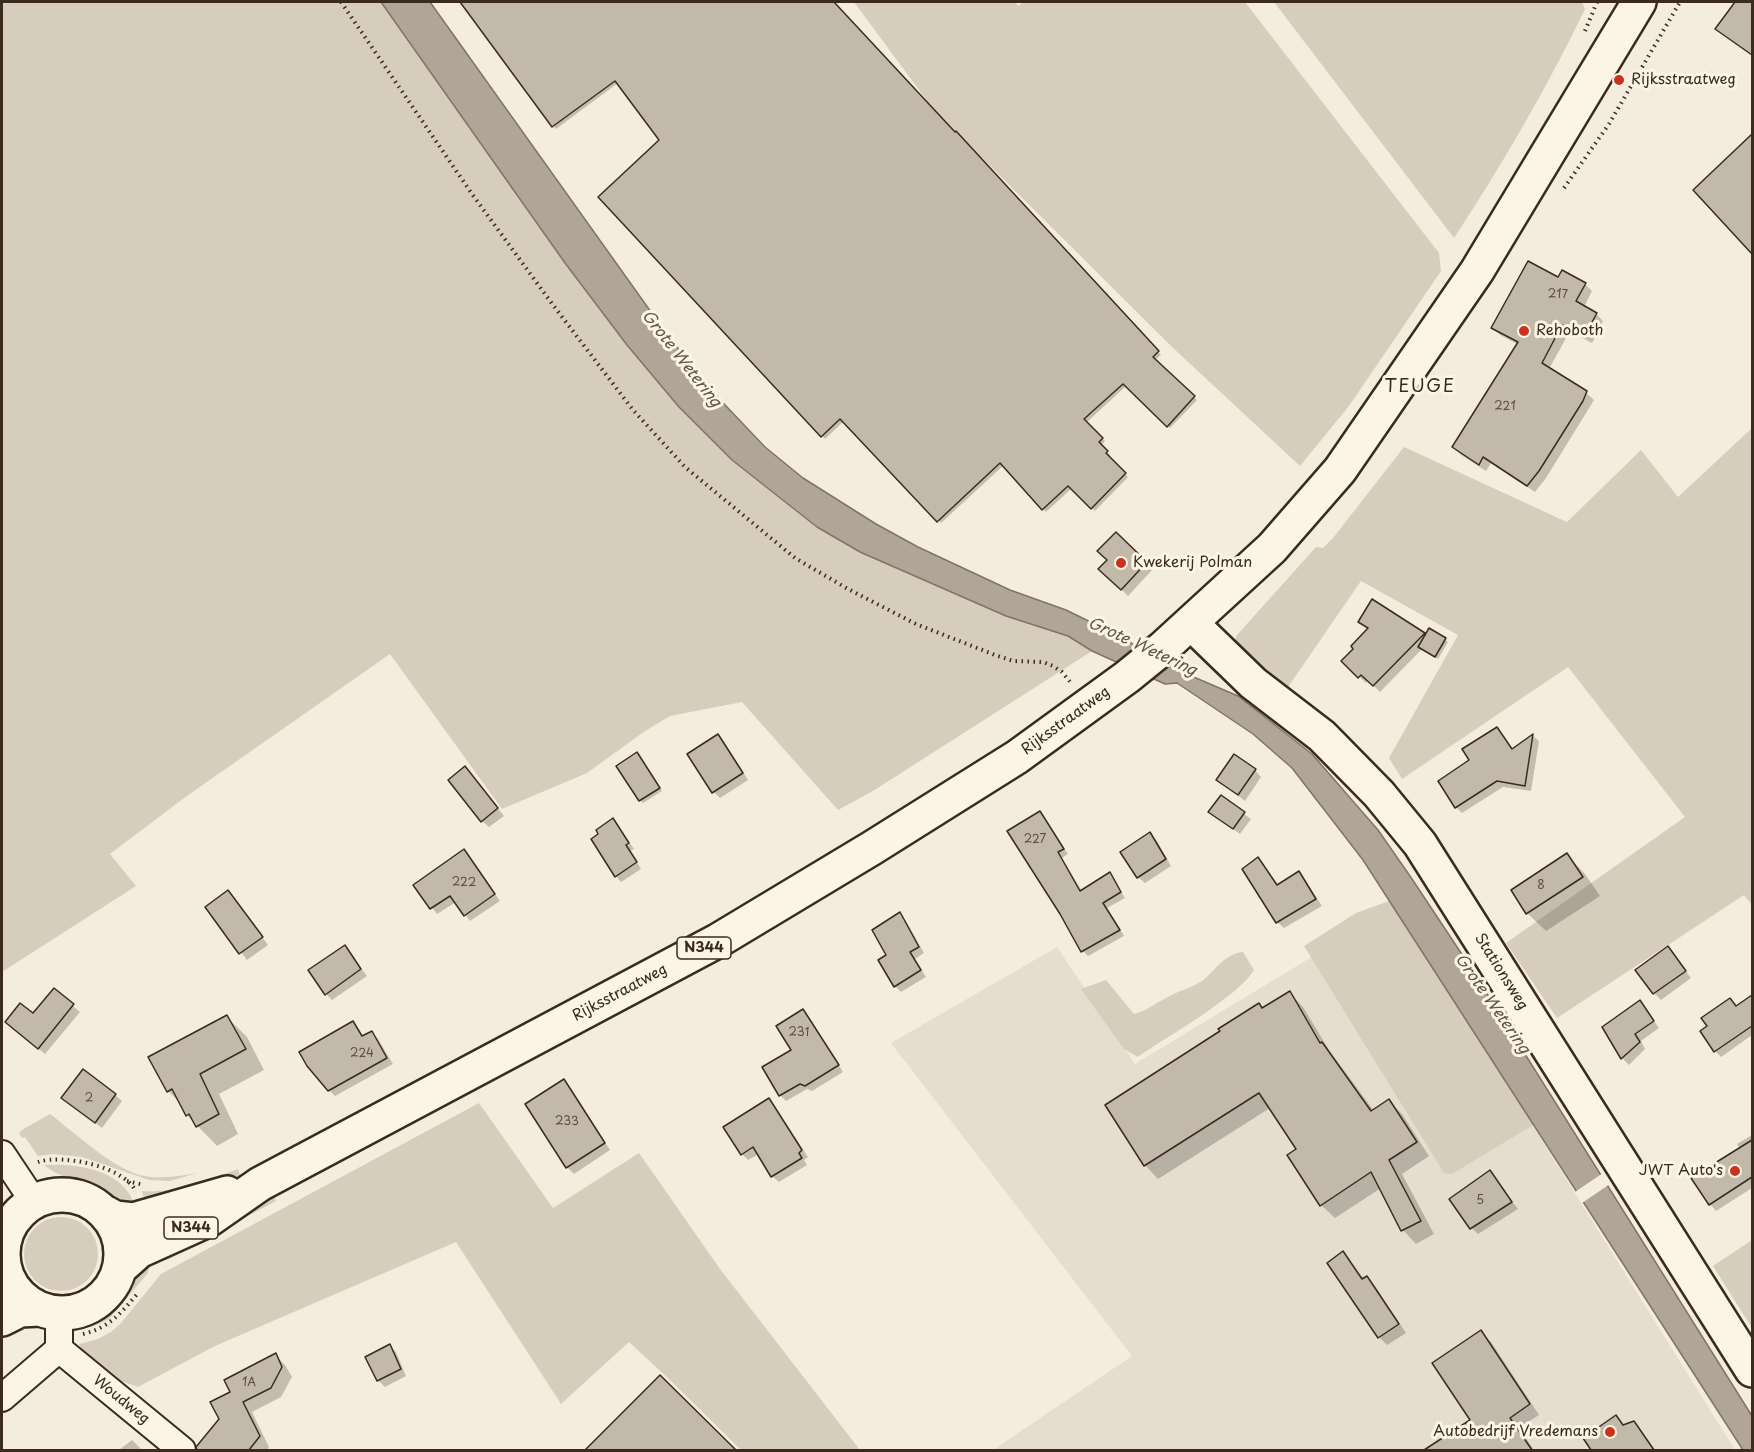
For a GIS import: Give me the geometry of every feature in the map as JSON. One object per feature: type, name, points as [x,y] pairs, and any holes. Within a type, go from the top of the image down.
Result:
[{"type":"main road","name":"Rijksstraatweg","points":[[132,1277],[139,1251],[210,1219],[260,1184],[719,940],[872,848],[1017,757],[1127,677],[1164,647],[1272,548],[1340,470],[1478,271],[1639,2]]},
{"type":"main road","name":"Stationsweg","points":[[1191,623],[1253,683],[1322,736],[1379,794],[1420,844],[1752,1370]]},
{"type":"main road","name":"Rijksstraatweg","points":[[106,1213],[115,1218],[133,1220],[260,1184]]},
{"type":"main road","name":"N344","points":[[54,1327],[18,1294],[2,1262],[7,1232],[13,1220],[22,1210],[25,1189],[88,1200],[106,1213]]},
{"type":"main road","points":[[106,1213],[118,1233],[132,1277]]},
{"type":"main road","name":"N344","points":[[54,1327],[98,1302],[112,1287],[132,1277]]},
{"type":"main road","name":"N344","points":[[2,1318],[20,1310],[54,1327]]},
{"type":"street","points":[[2,1154],[25,1189]]},
{"type":"street","points":[[2,1398],[54,1327]]},
{"type":"street","name":"Woudweg","points":[[54,1327],[182,1450]]},
{"type":"path","points":[[341,2],[472,194],[546,296],[633,410],[685,467],[795,558],[839,584],[916,624],[1013,661],[1043,662],[1053,666],[1062,672],[1072,684]]},
{"type":"path","points":[[25,1189],[36,1163],[45,1160],[68,1159],[149,1186]]},
{"type":"path","points":[[54,1327],[83,1334],[107,1326],[122,1313],[132,1277]]},
{"type":"shaded area","points":[[2,2],[381,2],[565,263],[627,345],[679,407],[732,460],[817,527],[860,551],[1006,616],[1068,636],[1092,651],[873,791],[838,810],[742,702],[670,716],[587,773],[502,809],[390,654],[184,798],[110,854],[136,886],[2,972]]},
{"type":"shaded area","points":[[854,2],[1015,2],[1018,6],[1024,2],[1245,2],[1439,253],[1441,271],[1349,406],[1300,466],[1171,346],[942,121]]},
{"type":"shaded area","points":[[1274,2],[1582,2],[1585,9],[1523,126],[1454,238]]},
{"type":"shaded area","points":[[1752,428],[1752,905],[1744,895],[1557,1018],[1506,943],[1685,817],[1568,667],[1402,779],[1389,758],[1458,635],[1361,581],[1288,687],[1258,663],[1235,640],[1316,547],[1323,548],[1333,538],[1404,447],[1567,522],[1641,450],[1678,497]]},
{"type":"shaded area","points":[[1389,901],[1535,1124],[1452,1174],[1444,1173],[1304,946],[1356,913]]},
{"type":"shaded area","points":[[1396,906],[1735,1450],[993,1450],[1132,1356],[891,1043],[1057,947],[1135,1064]]},
{"type":"shaded area","points":[[1243,952],[1254,970],[1246,981],[1218,1004],[1138,1057],[1124,1049],[1081,989],[1106,980],[1134,1014],[1198,983],[1225,959]]},
{"type":"shaded area","points":[[479,1103],[553,1208],[639,1153],[720,1269],[860,1450],[741,1450],[629,1342],[561,1404],[456,1242],[215,1346],[138,1387],[104,1372],[84,1353],[79,1344],[98,1339],[111,1332],[161,1274]]},
{"type":"shaded area","points":[[50,1114],[105,1157],[129,1171],[154,1177],[197,1173],[170,1181],[149,1180],[82,1157],[54,1154],[38,1156],[25,1137],[22,1138],[19,1134]]},
{"type":"shaded area","points":[[44,1165],[71,1166],[98,1171],[121,1184],[135,1206],[61,1176]]},
{"type":"shaded area","points":[[238,1169],[241,1178],[182,1198],[146,1206],[142,1191],[179,1188]]},
{"type":"shaded area","points":[[272,1194],[276,1201],[167,1260],[164,1257]]},
{"type":"shaded area","points":[[61,1217],[75,1220],[87,1228],[95,1240],[98,1254],[95,1268],[87,1280],[75,1288],[61,1291],[47,1288],[35,1280],[27,1268],[24,1254],[27,1240],[35,1228],[47,1220]]},
{"type":"shaded area","points":[[1752,1240],[1752,1328],[1713,1266]]},
{"type":"shaded area","points":[[150,1259],[148,1273],[109,1319],[94,1326],[75,1329],[76,1325],[89,1322],[110,1308]]},
{"type":"water","name":"Grote Wetering","points":[[381,2],[430,2],[666,333],[708,387],[765,447],[803,478],[876,524],[918,547],[1010,590],[1066,610],[1115,634],[1182,672],[1238,696],[1312,754],[1378,830],[1471,968],[1752,1416],[1752,1450],[1743,1450],[1363,860],[1292,768],[1253,734],[1177,683],[1165,684],[1092,651],[1068,636],[1006,616],[860,552],[817,527],[732,460],[679,407],[627,345],[565,263]]},
{"type":"pier","points":[[1603,1173],[1610,1184],[1582,1203],[1575,1192]]},
{"type":"building","points":[[460,2],[834,2],[1159,351],[1153,357],[1195,396],[1167,427],[1123,384],[1084,419],[1103,438],[1099,442],[1108,451],[1106,453],[1126,473],[1091,509],[1068,486],[1042,510],[1000,463],[937,522],[840,419],[821,437],[598,197],[659,140],[615,81],[552,127]]},
{"type":"building","points":[[1735,2],[1752,2],[1752,55],[1715,29]]},
{"type":"building","points":[[1752,134],[1752,254],[1693,190]]},
{"type":"building","points":[[1528,261],[1558,277],[1562,270],[1586,283],[1576,301],[1597,313],[1584,337],[1562,325],[1542,363],[1587,391],[1539,471],[1527,486],[1483,457],[1479,465],[1452,447],[1518,342],[1491,328]]},
{"type":"building","points":[[1116,532],[1147,562],[1121,590],[1098,569],[1107,560],[1097,551]]},
{"type":"building","points":[[1372,599],[1425,633],[1373,686],[1361,675],[1358,678],[1341,661],[1368,628],[1358,622]]},
{"type":"building","points":[[1429,628],[1446,638],[1435,657],[1418,647]]},
{"type":"building","points":[[1497,727],[1512,749],[1533,734],[1525,786],[1497,781],[1455,808],[1438,781],[1469,760],[1462,749]]},
{"type":"building","points":[[718,734],[743,773],[712,793],[687,754]]},
{"type":"building","points":[[637,752],[660,788],[639,801],[616,766]]},
{"type":"building","points":[[1234,754],[1256,769],[1238,795],[1216,780]]},
{"type":"building","points":[[465,766],[498,808],[481,822],[448,780]]},
{"type":"building","points":[[1221,795],[1245,812],[1233,829],[1208,812]]},
{"type":"building","points":[[1040,811],[1064,849],[1058,852],[1080,891],[1110,872],[1121,892],[1103,903],[1120,930],[1081,952],[1060,914],[1007,831]]},
{"type":"building","points":[[613,818],[629,843],[626,845],[637,862],[615,877],[591,839],[598,834],[596,830]]},
{"type":"building","points":[[1150,832],[1166,859],[1137,878],[1120,852]]},
{"type":"building","points":[[464,849],[495,894],[464,916],[450,896],[430,909],[413,885]]},
{"type":"building","points":[[1567,853],[1583,877],[1526,914],[1511,890]]},
{"type":"building","points":[[1258,857],[1277,885],[1299,871],[1316,899],[1276,923],[1242,869]]},
{"type":"building","points":[[228,890],[263,937],[239,954],[205,907]]},
{"type":"building","points":[[900,912],[919,947],[910,952],[921,970],[894,987],[878,960],[886,955],[872,930]]},
{"type":"building","points":[[345,945],[361,969],[325,995],[308,970]]},
{"type":"building","points":[[1668,946],[1686,971],[1653,994],[1635,970]]},
{"type":"building","points":[[54,988],[74,1004],[38,1049],[5,1022],[20,1003],[33,1013]]},
{"type":"building","points":[[1290,991],[1320,1043],[1322,1042],[1371,1111],[1389,1099],[1417,1142],[1389,1160],[1421,1221],[1401,1231],[1371,1172],[1320,1206],[1287,1155],[1296,1149],[1259,1093],[1144,1166],[1105,1105],[1220,1031],[1218,1029],[1259,1003],[1262,1008]]},
{"type":"building","points":[[1752,995],[1752,1026],[1714,1052],[1700,1031],[1707,1026],[1701,1018],[1730,998],[1736,1006]]},
{"type":"building","points":[[1640,1000],[1654,1021],[1635,1034],[1640,1042],[1621,1059],[1602,1027]]},
{"type":"building","points":[[803,1009],[839,1065],[805,1086],[800,1084],[779,1096],[762,1067],[791,1050],[776,1026]]},
{"type":"building","points":[[227,1015],[246,1049],[200,1074],[219,1114],[196,1127],[189,1114],[186,1116],[172,1089],[167,1092],[148,1057]]},
{"type":"building","points":[[353,1021],[362,1036],[372,1031],[387,1058],[328,1091],[307,1066],[299,1052]]},
{"type":"building","points":[[83,1069],[116,1094],[95,1123],[61,1098]]},
{"type":"building","points":[[564,1079],[605,1143],[566,1168],[525,1104]]},
{"type":"building","points":[[769,1098],[802,1150],[799,1153],[802,1158],[771,1177],[753,1147],[741,1155],[723,1127]]},
{"type":"building","points":[[1752,1140],[1752,1177],[1709,1205],[1691,1178]]},
{"type":"building","points":[[1490,1170],[1512,1202],[1470,1229],[1449,1199]]},
{"type":"building","points":[[1343,1251],[1362,1279],[1367,1276],[1399,1324],[1378,1338],[1327,1263]]},
{"type":"building","points":[[1481,1330],[1530,1404],[1510,1418],[1532,1450],[1424,1450],[1470,1420],[1432,1363]]},
{"type":"building","points":[[390,1344],[401,1369],[377,1381],[365,1357]]},
{"type":"building","points":[[276,1353],[282,1367],[271,1388],[243,1402],[260,1436],[249,1450],[197,1450],[196,1447],[219,1419],[210,1402],[230,1392],[224,1380]]},
{"type":"building","points":[[660,1375],[736,1450],[585,1450]]},
{"type":"building","points":[[1616,1415],[1623,1425],[1634,1421],[1654,1450],[1591,1450],[1583,1438]]},
{"type":"place","name":"Rijksstraatweg","points":[[1619,80]]},
{"type":"place","name":"Rehoboth","points":[[1524,331]]},
{"type":"place","name":"Kwekerij Polman","points":[[1121,563]]},
{"type":"place","name":"JWT Auto's","points":[[1735,1171]]},
{"type":"place","name":"Autobedrijf Vredemans","points":[[1610,1432]]},
{"type":"district","name":"TEUGE","points":[[1420,387]]}]
